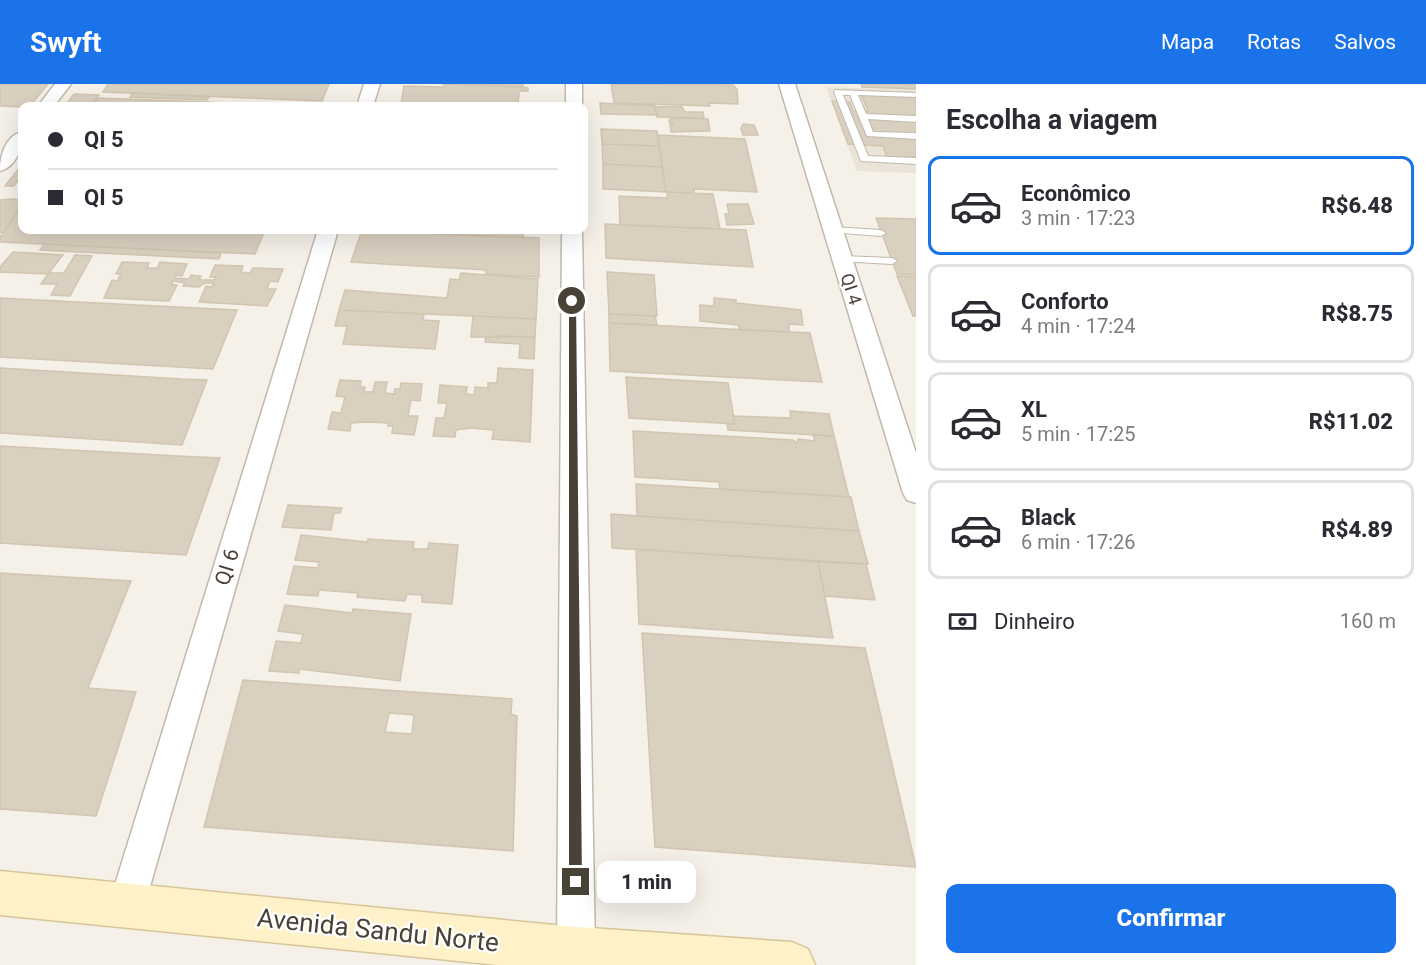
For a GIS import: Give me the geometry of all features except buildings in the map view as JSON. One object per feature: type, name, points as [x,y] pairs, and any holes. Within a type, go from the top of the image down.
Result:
[{"type":"main road","name":"Avenida Sandu Norte","points":[[0,893],[576,950],[792,965]]},
{"type":"street","points":[[49,102],[63,84]]},
{"type":"street","points":[[366,102],[372,84]]},
{"type":"street","points":[[574,84],[574,102]]},
{"type":"street","name":"QI 4","points":[[787,84],[916,494]]},
{"type":"street","points":[[0,166],[18,142]]},
{"type":"street","name":"QI 6","points":[[127,904],[327,234]]},
{"type":"street","points":[[572,234],[576,950]]},
{"type":"lane","points":[[916,95],[838,92],[864,159],[916,161]]},
{"type":"lane","points":[[853,93],[870,134],[916,136]]},
{"type":"lane","points":[[863,116],[916,118]]},
{"type":"lane","points":[[833,230],[881,233]]},
{"type":"lane","points":[[842,259],[892,261]]},
{"type":"shaded area","points":[[826,87],[916,90],[916,173],[857,171]]},
{"type":"route","points":[[572,301],[576,882]]}]
